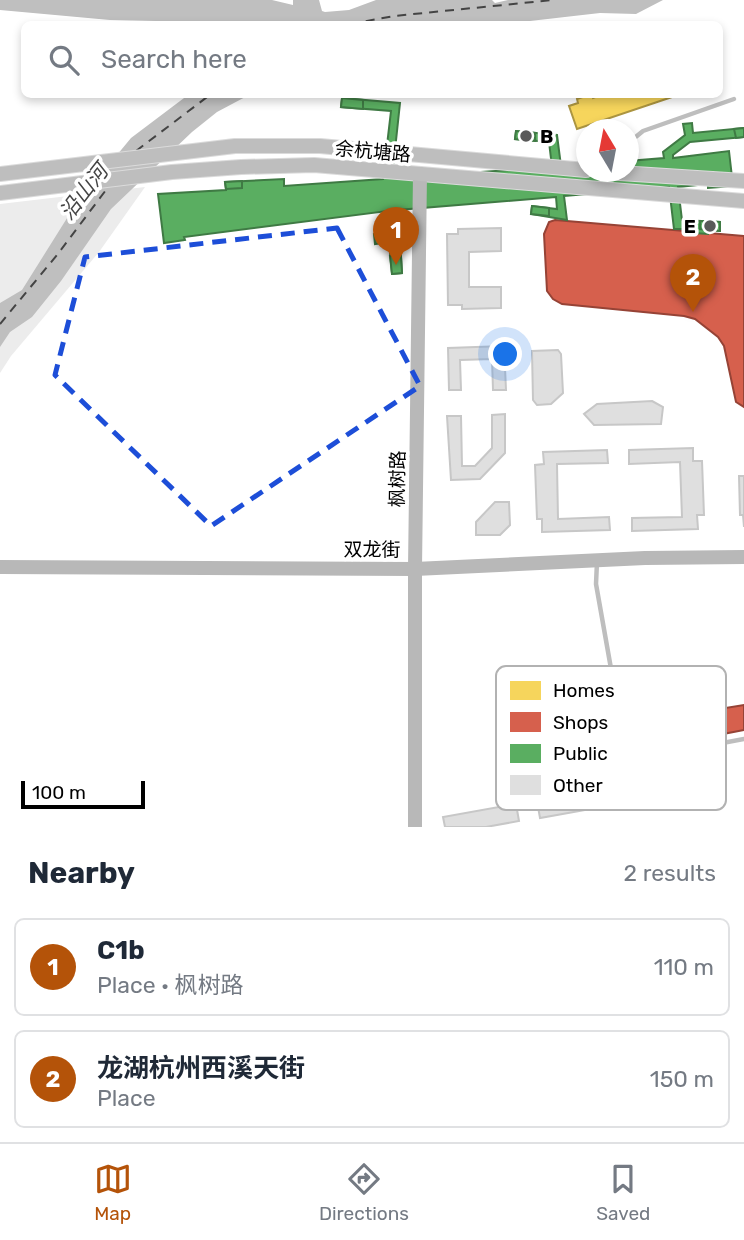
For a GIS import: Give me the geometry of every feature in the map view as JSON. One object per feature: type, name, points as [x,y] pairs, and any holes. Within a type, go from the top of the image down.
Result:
[{"type":"main road","name":"余杭塘路","points":[[0,174],[234,146],[320,146],[576,169]]},
{"type":"main road","name":"余杭塘路","points":[[0,193],[172,172],[314,165],[744,201]]},
{"type":"main road","points":[[639,173],[744,181]]},
{"type":"street","name":"枫树路","points":[[415,827],[415,569],[421,174]]},
{"type":"street","name":"双龙街","points":[[0,567],[415,569],[656,558],[744,557]]},
{"type":"lane","points":[[639,134],[734,99]]},
{"type":"lane","points":[[597,561],[597,584],[611,666]]},
{"type":"lane","points":[[726,742],[744,739]]},
{"type":"highlighted area","points":[[337,228],[420,386],[211,526],[55,375],[85,257]]},
{"type":"shaded area","points":[[0,0],[272,0],[293,5],[293,0],[319,0],[322,11],[325,12],[349,10],[376,0],[492,0],[495,3],[508,0],[663,0],[636,14],[600,13],[530,21],[156,21],[110,20],[0,10]]},
{"type":"shaded area","points":[[184,98],[243,98],[217,112],[192,132],[111,209],[61,281],[32,317],[10,332],[0,347],[0,303],[22,290],[74,207],[131,138]]},
{"type":"shaded area","points":[[145,187],[99,252],[11,356],[0,373],[0,204]]},
{"type":"building: Homes","points":[[580,98],[669,98],[607,119],[576,119],[576,126],[569,106],[578,103],[577,99]]},
{"type":"building: Shops","points":[[555,220],[744,236],[744,407],[736,402],[724,346],[718,337],[695,319],[562,304],[553,299],[547,291],[544,234],[549,222]]},
{"type":"building: Shops","points":[[744,705],[744,730],[726,733],[726,708]]},
{"type":"building: Public","points":[[342,98],[400,103],[392,178],[552,167],[549,142],[515,139],[516,131],[557,135],[561,166],[576,170],[576,182],[639,182],[639,160],[664,158],[663,152],[685,135],[683,124],[692,123],[693,133],[744,128],[744,137],[690,142],[673,155],[673,158],[729,151],[733,186],[708,188],[708,184],[678,187],[682,220],[720,222],[720,231],[708,230],[708,234],[694,233],[694,229],[674,229],[669,187],[564,196],[567,220],[531,214],[532,206],[557,209],[556,197],[398,210],[402,273],[392,274],[389,242],[375,244],[374,234],[389,232],[387,211],[184,237],[185,240],[164,243],[158,194],[226,190],[225,182],[284,179],[284,186],[383,179],[391,111],[341,107]]},
{"type":"building: Public","points":[[342,98],[363,100],[363,109],[341,107]]},
{"type":"building: Public","points":[[744,128],[744,137],[736,138],[734,129]]},
{"type":"building: Public","name":"B","points":[[516,131],[535,133],[535,141],[515,139]]},
{"type":"building: Public","points":[[242,181],[242,188],[226,189],[225,182]]},
{"type":"building: Public","points":[[532,206],[549,208],[549,216],[531,214]]},
{"type":"building: Public","name":"E","points":[[700,221],[720,222],[720,231],[700,229]]},
{"type":"building: Public","points":[[390,256],[401,256],[402,273],[392,274]]},
{"type":"building: Other","points":[[501,228],[501,251],[469,252],[469,287],[501,287],[501,308],[462,309],[462,305],[448,305],[447,234],[458,234],[458,229]]},
{"type":"building: Other","points":[[504,346],[506,390],[493,390],[492,359],[460,360],[461,390],[449,390],[448,348]]},
{"type":"building: Other","points":[[558,350],[561,354],[563,393],[551,404],[537,405],[533,400],[532,351]]},
{"type":"building: Other","points":[[652,401],[663,407],[661,424],[594,425],[584,414],[597,404]]},
{"type":"building: Other","points":[[505,414],[505,453],[480,479],[451,480],[447,416],[461,416],[462,466],[475,466],[492,448],[492,415]]},
{"type":"building: Other","points":[[693,448],[693,461],[702,461],[704,515],[697,515],[698,529],[632,531],[632,518],[682,517],[680,462],[629,464],[629,450]]},
{"type":"building: Other","points":[[607,450],[608,463],[557,464],[558,519],[609,517],[610,530],[542,532],[542,519],[537,519],[535,465],[544,464],[543,452]]},
{"type":"building: Other","points":[[739,476],[744,476],[744,527],[743,515],[740,515]]},
{"type":"building: Other","points":[[495,502],[509,502],[510,525],[500,535],[476,535],[476,522]]},
{"type":"building: Other","points":[[496,808],[496,810],[517,810],[519,821],[486,827],[445,827],[443,817]]},
{"type":"building: Other","points":[[539,810],[585,810],[540,818]]},
{"type":"ferry route","points":[[366,21],[553,0]]},
{"type":"ferry route","points":[[136,151],[206,98]]},
{"type":"ferry route","points":[[0,324],[109,186]]},
{"type":"place","name":"B","points":[[526,136]]},
{"type":"place","name":"E","points":[[710,226]]},
{"type":"place","name":"C1b","points":[[396,265]]},
{"type":"place","name":"龙湖杭州西溪天街","points":[[693,312]]},
{"type":"water label","name":"沿山河","points":[[84,192]]}]
